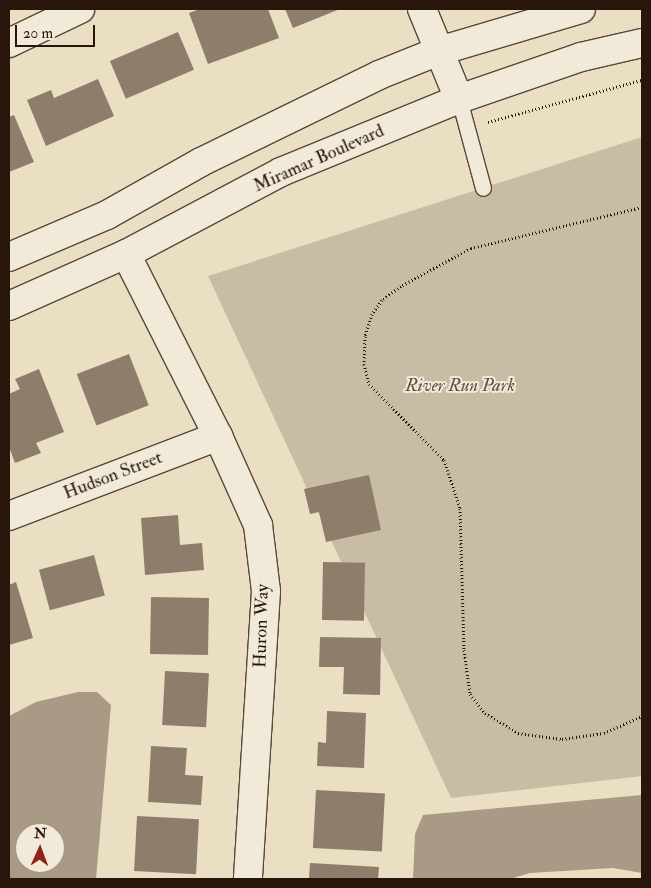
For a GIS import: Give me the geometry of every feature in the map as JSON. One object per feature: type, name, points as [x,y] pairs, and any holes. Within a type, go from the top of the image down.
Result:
[{"type":"street","points":[[9,43],[80,9]]},
{"type":"street","points":[[422,9],[459,99]]},
{"type":"street","points":[[9,257],[107,215],[201,162],[379,75],[439,51],[581,9]]},
{"type":"street","name":"Miramar Boulevard","points":[[9,306],[126,254],[281,172],[459,99],[581,57],[642,43]]},
{"type":"street","name":"Huron Way","points":[[126,254],[218,436],[258,525],[266,591],[248,879]]},
{"type":"street","name":"Hudson Street","points":[[9,516],[218,436]]},
{"type":"lane","points":[[459,99],[483,188]]},
{"type":"path","points":[[488,122],[642,80]]},
{"type":"path","points":[[642,207],[471,248],[401,286],[382,300],[372,314],[365,336],[364,364],[369,384],[444,460],[460,508],[464,650],[470,694],[485,714],[518,733],[562,739],[604,734],[642,716]]},
{"type":"green space","name":"River Run Park","points":[[642,137],[642,776],[451,798],[208,276]]},
{"type":"shaded area","points":[[78,692],[97,692],[111,705],[96,879],[9,879],[9,716],[36,702]]},
{"type":"shaded area","points":[[642,795],[642,873],[613,868],[530,873],[510,879],[413,879],[415,834],[423,815]]},
{"type":"building","points":[[200,9],[268,9],[279,38],[208,64],[189,13]]},
{"type":"building","points":[[285,9],[340,9],[293,28]]},
{"type":"building","points":[[178,32],[194,70],[126,99],[110,61]]},
{"type":"building","points":[[98,79],[114,116],[46,146],[27,100],[51,90],[54,98]]},
{"type":"building","points":[[14,115],[34,162],[9,172],[9,117]]},
{"type":"building","points":[[129,354],[149,405],[96,425],[77,374]]},
{"type":"building","points":[[39,369],[64,432],[36,443],[41,453],[15,463],[9,447],[9,394],[20,389],[15,379]]},
{"type":"building","points":[[369,475],[381,530],[326,542],[319,512],[310,514],[304,489]]},
{"type":"building","points":[[178,515],[180,545],[202,543],[204,570],[145,575],[141,518]]},
{"type":"building","points":[[94,555],[105,596],[50,610],[39,570]]},
{"type":"building","points":[[323,562],[365,563],[364,621],[322,620]]},
{"type":"building","points":[[16,582],[33,638],[9,645],[9,585]]},
{"type":"building","points":[[151,597],[209,598],[208,655],[150,654]]},
{"type":"building","points":[[320,637],[381,638],[380,695],[343,694],[344,667],[319,667]]},
{"type":"building","points":[[165,671],[209,673],[206,727],[162,725]]},
{"type":"building","points":[[327,711],[366,713],[364,768],[317,766],[318,742],[326,743]]},
{"type":"building","points":[[151,746],[187,748],[185,775],[203,776],[201,805],[148,802]]},
{"type":"building","points":[[316,790],[385,794],[382,852],[313,848]]},
{"type":"building","points":[[137,816],[199,819],[196,874],[134,871]]},
{"type":"building","points":[[310,863],[379,867],[378,879],[309,879]]}]
